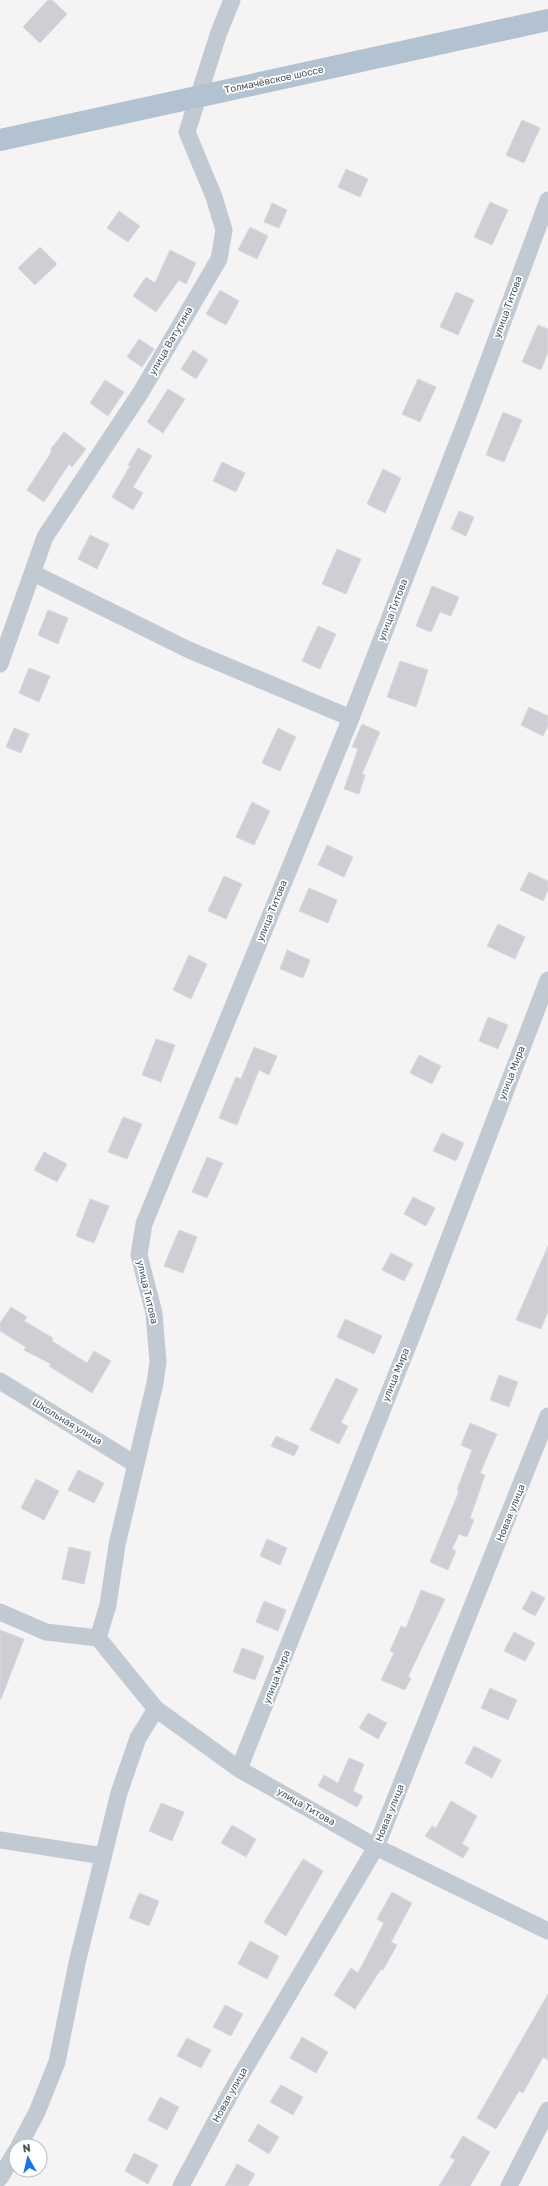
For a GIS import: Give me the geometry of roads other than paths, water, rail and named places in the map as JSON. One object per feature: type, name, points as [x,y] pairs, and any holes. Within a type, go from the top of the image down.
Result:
[{"type":"main road","name":"Толмачёвское шоссе","points":[[0,140],[548,20]]},
{"type":"street","name":"улица Ватутина","points":[[0,664],[33,573],[44,537],[141,392],[219,259],[224,230],[214,197],[187,132],[200,96],[219,32],[232,0]]},
{"type":"street","name":"улица Титова","points":[[545,1923],[376,1847],[239,1769],[156,1709],[98,1638],[108,1605],[117,1545],[155,1383],[158,1362],[154,1313],[139,1255],[144,1224],[351,718],[472,405],[548,200]]},
{"type":"street","points":[[33,573],[189,650],[351,718]]},
{"type":"street","name":"улица Мира","points":[[239,1769],[413,1333],[548,980]]},
{"type":"street","name":"Школьная улица","points":[[0,1381],[135,1464]]},
{"type":"street","name":"Новая улица","points":[[181,2186],[235,2085],[376,1847],[548,1416]]},
{"type":"street","points":[[0,1612],[46,1632],[98,1638]]},
{"type":"street","points":[[23,2138],[37,2112],[57,2062],[77,1963],[119,1793],[138,1738],[156,1709]]},
{"type":"street","points":[[0,1840],[103,1856]]},
{"type":"street","points":[[509,2186],[548,2110]]},
{"type":"street","points":[[0,2178],[8,2164]]}]
